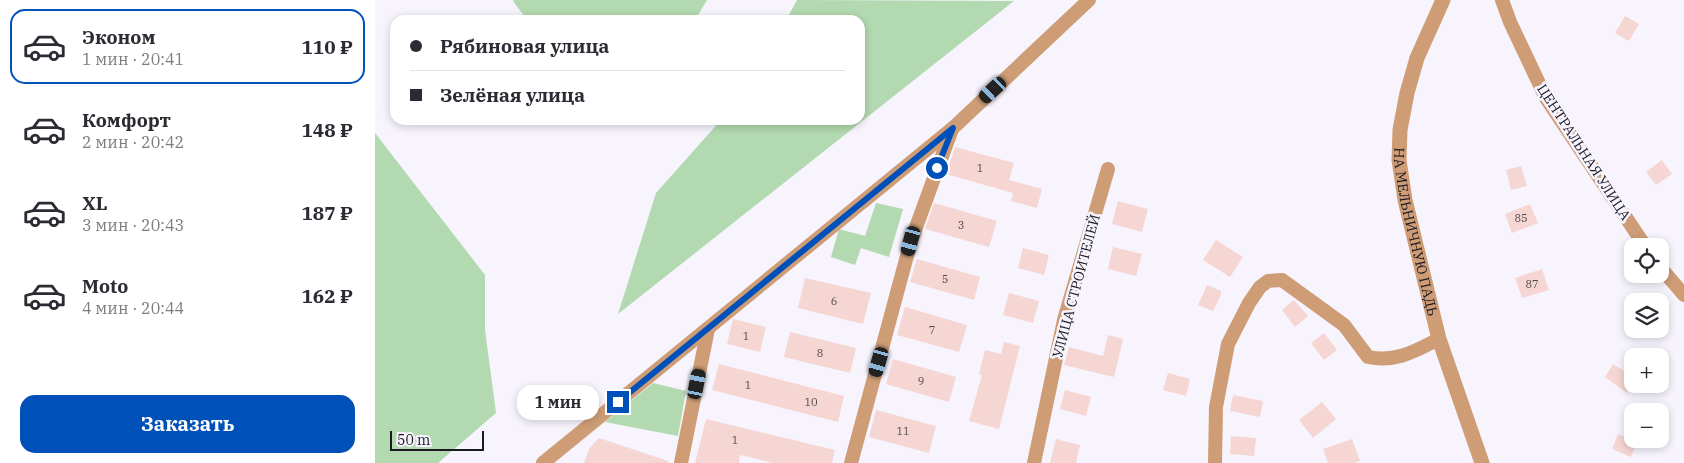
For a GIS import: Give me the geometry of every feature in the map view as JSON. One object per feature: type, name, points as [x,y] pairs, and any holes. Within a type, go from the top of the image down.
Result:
[{"type":"street","points":[[543,463],[953,128],[1089,0]]},
{"type":"street","name":"НА МЕЛЬНИЧНУЮ ПАДЬ","points":[[1443,0],[1417,58],[1407,93],[1400,130],[1399,160],[1411,227],[1439,339],[1482,463]]},
{"type":"street","name":"ЦЕНТРАЛЬНАЯ УЛИЦА","points":[[1502,0],[1546,98],[1640,238]]},
{"type":"street","points":[[851,463],[911,241],[953,128]]},
{"type":"street","name":"УЛИЦА СТРОИТЕЛЕЙ","points":[[1034,463],[1064,320],[1108,169]]},
{"type":"street","points":[[1669,278],[1684,295]]},
{"type":"street","points":[[1215,463],[1216,407],[1228,344],[1249,303],[1268,281],[1281,280],[1344,325],[1368,357],[1381,360],[1397,358],[1439,339]]},
{"type":"street","points":[[681,463],[708,329]]},
{"type":"green space","points":[[707,0],[698,15],[523,15],[513,1]]},
{"type":"green space","points":[[797,0],[1014,1],[865,119],[865,15],[789,15]]},
{"type":"green space","points":[[717,125],[857,125],[618,314],[656,193]]},
{"type":"green space","points":[[375,133],[485,275],[485,330],[496,413],[438,463],[375,463]]},
{"type":"green space","points":[[876,203],[903,209],[889,257],[861,248],[855,265],[831,257],[839,229],[865,236]]},
{"type":"green space","points":[[653,383],[686,391],[678,436],[605,422]]},
{"type":"building","points":[[1625,16],[1639,24],[1629,41],[1615,33]]},
{"type":"building","points":[[955,147],[1014,163],[1009,180],[1042,189],[1037,208],[1011,201],[1013,193],[946,174]]},
{"type":"building","points":[[1662,160],[1672,174],[1656,185],[1646,172]]},
{"type":"building","points":[[1521,166],[1527,186],[1511,190],[1506,170]]},
{"type":"building","points":[[1118,201],[1148,209],[1142,232],[1112,224]]},
{"type":"building","points":[[934,203],[997,221],[989,247],[925,229]]},
{"type":"building","points":[[1530,204],[1538,223],[1512,233],[1505,214]]},
{"type":"building","points":[[1216,240],[1243,257],[1230,277],[1203,260]]},
{"type":"building","points":[[1113,247],[1142,254],[1136,276],[1108,269]]},
{"type":"building","points":[[1023,248],[1049,255],[1044,275],[1018,268]]},
{"type":"building","points":[[917,259],[980,277],[974,300],[910,282]]},
{"type":"building","points":[[1542,269],[1549,290],[1522,298],[1515,278]]},
{"type":"building","points":[[805,278],[871,293],[863,324],[798,308]]},
{"type":"building","points":[[1207,285],[1221,291],[1213,311],[1198,305]]},
{"type":"building","points":[[1009,293],[1039,301],[1033,323],[1003,315]]},
{"type":"building","points":[[1294,300],[1308,316],[1295,327],[1282,310]]},
{"type":"building","points":[[905,307],[967,325],[959,352],[897,335]]},
{"type":"building","points":[[733,319],[766,327],[760,352],[727,344]]},
{"type":"building","points":[[790,332],[856,348],[850,373],[784,357]]},
{"type":"building","points":[[1324,333],[1337,350],[1324,360],[1311,343]]},
{"type":"building","points":[[1108,335],[1123,339],[1114,377],[1064,365],[1069,347],[1103,356]]},
{"type":"building","points":[[1004,342],[1020,346],[999,429],[969,421],[982,375],[979,374],[985,350],[1001,354]]},
{"type":"building","points":[[893,359],[956,377],[949,402],[886,384]]},
{"type":"building","points":[[719,364],[844,396],[838,422],[712,390]]},
{"type":"building","points":[[1613,364],[1624,371],[1624,391],[1605,377]]},
{"type":"building","points":[[1168,373],[1190,379],[1186,396],[1163,390]]},
{"type":"building","points":[[1065,390],[1091,397],[1086,416],[1060,409]]},
{"type":"building","points":[[1233,395],[1263,401],[1260,417],[1230,411]]},
{"type":"building","points":[[1322,402],[1336,419],[1313,438],[1299,420]]},
{"type":"building","points":[[876,410],[936,426],[929,453],[869,437]]},
{"type":"building","points":[[706,419],[835,450],[832,463],[773,463],[740,455],[739,463],[695,463]]},
{"type":"building","points":[[1618,434],[1624,437],[1624,448],[1635,448],[1631,457],[1612,449]]},
{"type":"building","points":[[1231,436],[1256,438],[1254,456],[1230,454]]},
{"type":"building","points":[[599,438],[668,461],[668,463],[584,463],[589,449]]},
{"type":"building","points":[[1056,439],[1080,445],[1076,463],[1050,463]]},
{"type":"building","points":[[1352,439],[1360,461],[1353,463],[1328,463],[1323,449]]},
{"type":"route","points":[[618,402],[953,128],[937,168]]}]
